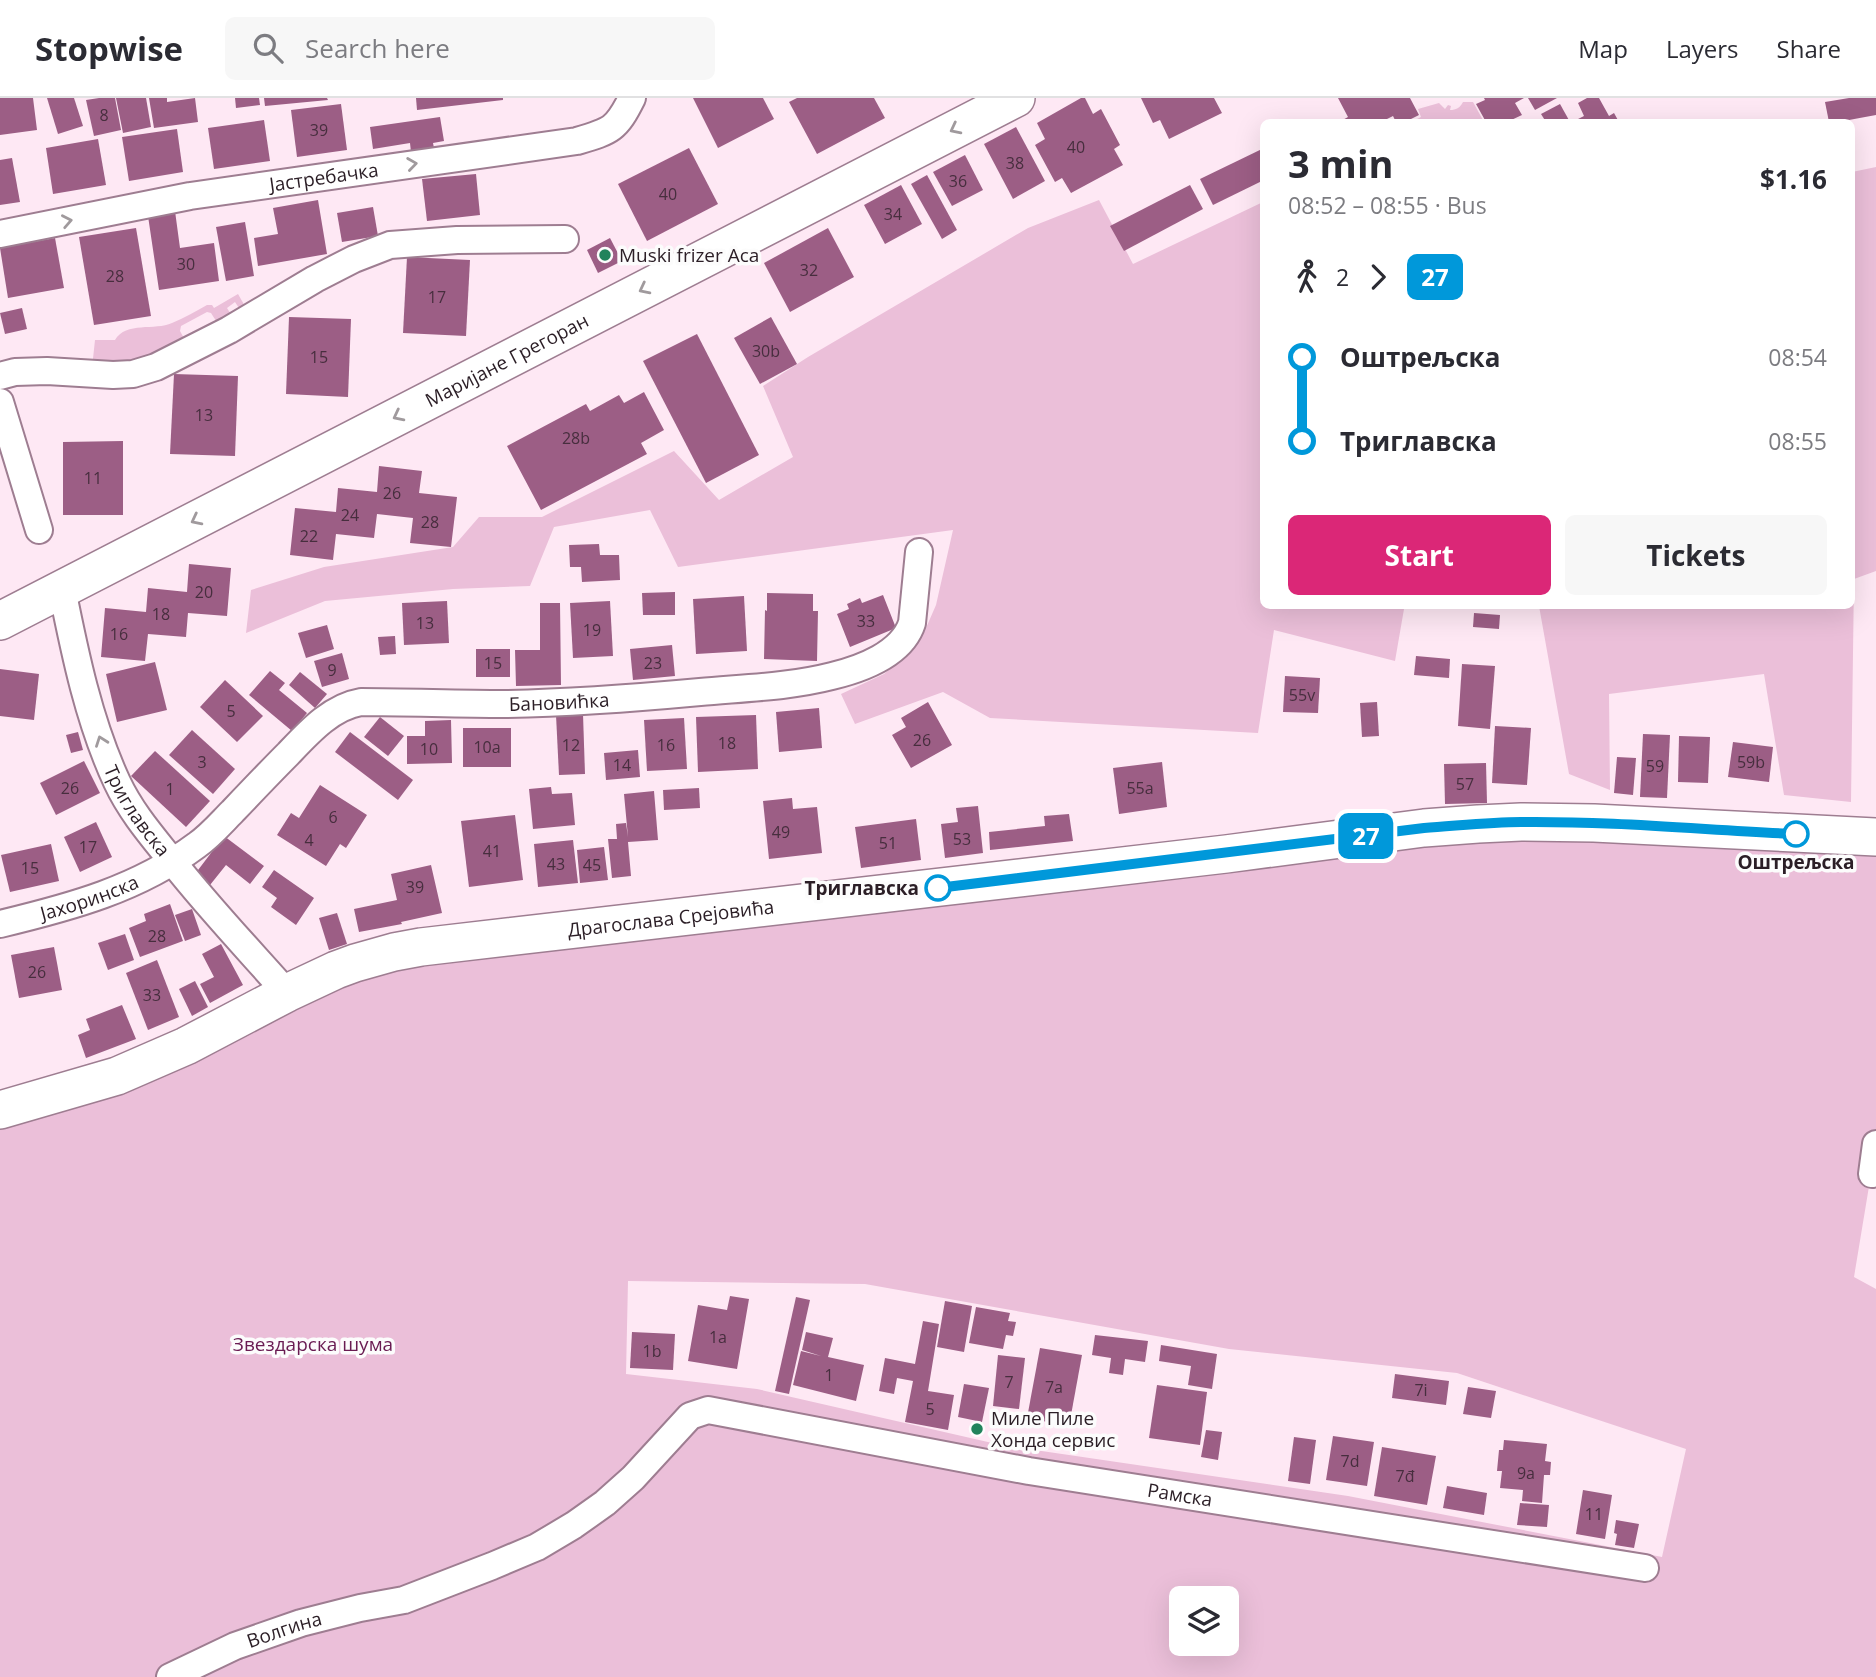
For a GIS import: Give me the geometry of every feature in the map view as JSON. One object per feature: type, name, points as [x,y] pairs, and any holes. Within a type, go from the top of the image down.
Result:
[{"type":"main road","name":"Маријане Грегоран","points":[[0,621],[1016,98]]},
{"type":"main road","name":"Драгослава Срејовића","points":[[0,1110],[126,1073],[211,1034],[287,993],[355,963],[421,947],[1147,863],[1424,828],[1521,822],[1876,837]]},
{"type":"street","name":"Јастребачка","points":[[0,234],[190,197],[577,141],[612,128],[621,119],[632,98]]},
{"type":"street","points":[[0,376],[15,372],[47,371],[133,374],[156,367],[229,330],[342,265],[390,245],[457,240],[565,239]]},
{"type":"street","points":[[0,402],[39,530]]},
{"type":"street","name":"Бановићка","points":[[173,862],[200,844],[328,716],[352,704],[506,704],[633,698],[786,685],[834,676],[863,665],[895,648],[909,632],[919,552]]},
{"type":"street","name":"Триглавска","points":[[62,589],[99,738],[117,783],[133,812],[183,876],[287,993]]},
{"type":"street","name":"Јахоринска","points":[[0,924],[87,901],[173,862]]},
{"type":"street","points":[[1872,1174],[1876,1144]]},
{"type":"street","name":"Волгина","points":[[170,1677],[235,1646],[301,1623],[404,1600],[537,1547],[605,1503],[633,1478],[690,1416],[701,1411],[715,1411]]},
{"type":"street","name":"Рамска","points":[[715,1411],[1029,1471],[1645,1568]]},
{"type":"green space","points":[[1463,102],[1473,102],[1482,119],[1417,119],[1421,117],[1418,109],[1439,103],[1445,109],[1448,105],[1451,106],[1450,110],[1459,107]]},
{"type":"green space","points":[[1876,167],[1876,571],[1855,579],[1855,171]]},
{"type":"green space","points":[[1099,200],[1133,264],[1260,203],[1260,609],[1404,609],[1395,661],[1274,630],[1258,733],[990,718],[943,692],[855,724],[841,694],[884,674],[912,649],[926,628],[936,605],[953,530],[678,567],[650,510],[554,527],[530,586],[453,589],[325,601],[246,633],[251,590],[324,567],[453,547],[479,517],[542,517],[674,451],[719,500],[793,457],[763,386],[1028,228]]},
{"type":"green space","points":[[238,294],[246,308],[241,311],[235,302],[227,308],[232,316],[218,324],[211,313],[207,312],[181,326],[180,331],[186,342],[161,356],[92,368],[95,340],[115,340],[126,330],[165,325],[207,305],[214,308]]},
{"type":"green space","points":[[1540,609],[1854,609],[1851,802],[1784,795],[1764,674],[1609,694],[1610,790],[1569,774]]},
{"type":"green space","name":"Звездарска шума","points":[[1447,833],[1876,854],[1876,1144],[1854,1277],[1876,1289],[1876,1677],[0,1677],[0,1119],[355,981],[409,966]],"holes":[[[628,1281],[865,1284],[1229,1349],[1457,1373],[1686,1449],[1662,1557],[1348,1496],[1001,1445],[757,1389],[626,1374]]]},
{"type":"building","points":[[0,98],[33,98],[37,130],[0,135]]},
{"type":"building","points":[[47,98],[74,98],[83,126],[58,134]]},
{"type":"building","points":[[115,98],[121,130],[94,136],[86,100]]},
{"type":"building","points":[[116,98],[146,98],[151,127],[123,133]]},
{"type":"building","points":[[149,98],[167,98],[167,102],[195,98],[198,122],[154,128]]},
{"type":"building","points":[[235,98],[259,98],[260,105],[236,108]]},
{"type":"building","points":[[264,98],[327,98],[328,100],[265,106]]},
{"type":"building","points":[[416,98],[503,98],[503,100],[417,110]]},
{"type":"building","points":[[693,98],[763,98],[774,119],[718,148]]},
{"type":"building","points":[[797,98],[874,98],[885,118],[817,154],[789,102]]},
{"type":"building","points":[[1085,98],[1093,114],[1101,109],[1120,145],[1114,149],[1123,165],[1071,193],[1062,178],[1055,182],[1035,145],[1045,139],[1037,123]]},
{"type":"building","points":[[1141,98],[1214,98],[1222,113],[1169,139],[1160,120],[1153,123]]},
{"type":"building","points":[[1338,98],[1410,98],[1419,115],[1411,119],[1394,119],[1393,116],[1387,119],[1344,119],[1348,117]]},
{"type":"building","points":[[1484,98],[1524,98],[1515,103],[1522,115],[1513,119],[1484,119],[1476,104],[1485,100]]},
{"type":"building","points":[[1528,98],[1557,98],[1535,110]]},
{"type":"building","points":[[1587,98],[1599,98],[1609,116],[1614,113],[1617,119],[1578,119],[1584,116],[1578,103]]},
{"type":"building","points":[[1849,98],[1876,98],[1876,115],[1854,119],[1828,119],[1825,102]]},
{"type":"building","points":[[341,104],[347,150],[297,157],[291,110]]},
{"type":"building","points":[[1560,104],[1568,119],[1544,119],[1541,114]]},
{"type":"building","points":[[440,117],[444,141],[433,143],[434,148],[411,152],[410,143],[373,149],[370,127]]},
{"type":"building","points":[[264,120],[270,161],[214,169],[208,128]]},
{"type":"building","points":[[1016,127],[1045,181],[1013,199],[984,144]]},
{"type":"building","points":[[177,129],[183,172],[129,181],[122,137]]},
{"type":"building","points":[[98,139],[106,185],[53,194],[46,148]]},
{"type":"building","points":[[689,148],[718,204],[647,241],[618,184]]},
{"type":"building","points":[[1260,150],[1260,182],[1213,205],[1200,179]]},
{"type":"building","points":[[965,155],[983,190],[952,206],[933,172]]},
{"type":"building","points":[[12,158],[20,202],[0,205],[0,160]]},
{"type":"building","points":[[476,174],[480,215],[427,221],[422,179]]},
{"type":"building","points":[[927,175],[957,230],[942,239],[911,184]]},
{"type":"building","points":[[901,185],[922,224],[885,244],[864,205]]},
{"type":"building","points":[[1190,185],[1203,209],[1124,251],[1110,226]]},
{"type":"building","points":[[318,200],[327,254],[258,266],[254,238],[278,234],[273,208]]},
{"type":"building","points":[[373,207],[378,236],[342,242],[337,213]]},
{"type":"building","points":[[175,211],[180,248],[214,243],[219,281],[159,290],[148,216]]},
{"type":"building","points":[[245,222],[254,276],[226,281],[216,227]]},
{"type":"building","points":[[136,228],[151,316],[94,325],[79,237]]},
{"type":"building","points":[[828,228],[854,277],[790,312],[764,263]]},
{"type":"building","points":[[55,238],[64,288],[8,298],[0,248]]},
{"type":"building","name":"Muski frizer Aca","points":[[610,238],[622,261],[598,273],[587,250]]},
{"type":"building","points":[[407,257],[470,260],[466,336],[403,333]]},
{"type":"building","points":[[22,308],[27,329],[5,334],[0,313]]},
{"type":"building","points":[[289,317],[351,319],[348,397],[286,394]]},
{"type":"building","points":[[771,317],[797,364],[760,384],[734,338]]},
{"type":"building","points":[[697,334],[759,455],[706,483],[643,361]]},
{"type":"building","points":[[174,374],[238,376],[235,456],[170,454]]},
{"type":"building","points":[[644,392],[664,430],[641,443],[647,454],[541,510],[507,446],[586,404],[590,411],[619,395],[624,403]]},
{"type":"building","points":[[123,441],[123,515],[63,515],[63,442]]},
{"type":"building","points":[[379,466],[422,471],[419,493],[457,497],[451,547],[410,543],[413,518],[377,514],[374,538],[336,534],[333,560],[290,555],[295,508],[336,512],[338,488],[377,492]]},
{"type":"building","points":[[599,544],[600,555],[619,555],[620,580],[582,582],[581,567],[570,567],[569,545]]},
{"type":"building","points":[[189,564],[231,568],[227,616],[188,613],[186,637],[148,634],[145,661],[101,657],[105,608],[146,612],[148,588],[187,592]]},
{"type":"building","points":[[675,592],[675,615],[643,615],[642,593]]},
{"type":"building","points":[[767,593],[813,594],[813,611],[818,611],[817,661],[764,659]]},
{"type":"building","points":[[883,595],[896,628],[850,647],[837,614],[849,609],[847,604],[860,598],[862,603]]},
{"type":"building","points":[[744,596],[747,651],[696,654],[693,599]]},
{"type":"building","points":[[447,601],[449,643],[404,645],[402,603]]},
{"type":"building","points":[[610,601],[613,656],[573,658],[570,603]]},
{"type":"building","points":[[540,603],[560,603],[561,685],[516,686],[515,650],[540,650]]},
{"type":"building","points":[[1474,613],[1500,615],[1499,629],[1473,627]]},
{"type":"building","points":[[327,625],[334,649],[306,658],[298,633]]},
{"type":"building","points":[[395,636],[396,654],[380,655],[378,637]]},
{"type":"building","points":[[672,645],[675,676],[633,680],[630,649]]},
{"type":"building","points":[[476,649],[510,649],[510,677],[476,677]]},
{"type":"building","points":[[342,653],[349,679],[322,687],[314,661]]},
{"type":"building","points":[[1416,656],[1450,659],[1449,678],[1414,675]]},
{"type":"building","points":[[155,662],[167,710],[117,722],[106,674]]},
{"type":"building","points":[[1462,664],[1495,666],[1490,729],[1458,726]]},
{"type":"building","points":[[0,669],[39,674],[34,720],[0,716]]},
{"type":"building","points":[[270,671],[285,683],[279,690],[307,713],[292,731],[249,695]]},
{"type":"building","points":[[300,672],[327,694],[315,708],[289,685]]},
{"type":"building","points":[[1285,676],[1320,678],[1318,713],[1283,712]]},
{"type":"building","points":[[225,680],[263,716],[237,742],[200,707]]},
{"type":"building","points":[[928,702],[952,745],[911,768],[892,735],[906,727],[901,718]]},
{"type":"building","points":[[1377,702],[1379,736],[1362,737],[1360,703]]},
{"type":"building","points":[[819,708],[822,748],[779,752],[776,712]]},
{"type":"building","points":[[583,714],[585,774],[559,775],[556,715]]},
{"type":"building","points":[[756,715],[758,769],[698,772],[696,717]]},
{"type":"building","points":[[380,717],[404,736],[388,756],[364,737]]},
{"type":"building","points":[[684,718],[687,769],[647,771],[644,720]]},
{"type":"building","points":[[451,720],[452,763],[407,764],[407,736],[425,736],[425,721]]},
{"type":"building","points":[[1495,726],[1531,728],[1527,785],[1492,783]]},
{"type":"building","points":[[463,728],[511,728],[511,767],[463,767]]},
{"type":"building","points":[[192,730],[235,769],[213,794],[169,755]]},
{"type":"building","points":[[78,732],[83,750],[71,753],[66,735]]},
{"type":"building","points":[[350,732],[413,780],[398,800],[335,752]]},
{"type":"building","points":[[1643,734],[1670,735],[1667,798],[1640,797]]},
{"type":"building","points":[[1679,736],[1710,737],[1708,783],[1678,782]]},
{"type":"building","points":[[1733,742],[1773,747],[1769,782],[1728,777]]},
{"type":"building","points":[[638,750],[640,777],[606,780],[604,753]]},
{"type":"building","points":[[155,751],[210,801],[186,827],[131,776]]},
{"type":"building","points":[[1617,757],[1636,758],[1633,795],[1614,793]]},
{"type":"building","points":[[84,761],[100,793],[56,815],[40,783]]},
{"type":"building","points":[[1162,762],[1167,807],[1119,814],[1113,768]]},
{"type":"building","points":[[1486,763],[1487,803],[1445,804],[1444,764]]},
{"type":"building","points":[[320,785],[367,815],[346,848],[340,844],[326,866],[277,835],[291,813],[299,818]]},
{"type":"building","points":[[551,787],[552,794],[572,793],[575,825],[533,829],[529,789]]},
{"type":"building","points":[[699,788],[700,808],[664,810],[663,790]]},
{"type":"building","points":[[654,791],[658,840],[628,842],[631,876],[612,878],[608,839],[617,839],[616,824],[626,823],[628,837],[624,794]]},
{"type":"building","points":[[792,798],[793,809],[817,807],[822,853],[769,859],[763,801]]},
{"type":"building","points":[[978,806],[983,853],[945,858],[941,824],[958,822],[956,808]]},
{"type":"building","points":[[1069,814],[1073,841],[990,850],[989,832],[1045,826],[1044,816]]},
{"type":"building","points":[[515,815],[523,880],[469,887],[461,821]]},
{"type":"building","points":[[916,819],[921,860],[861,868],[855,827]]},
{"type":"building","points":[[96,822],[112,857],[80,872],[64,837]]},
{"type":"building","points":[[224,836],[264,866],[250,884],[226,865],[210,885],[195,874]]},
{"type":"building","points":[[573,840],[578,883],[538,887],[534,844]]},
{"type":"building","points":[[51,844],[59,881],[10,892],[1,855]]},
{"type":"building","points":[[604,847],[608,880],[580,883],[577,850]]},
{"type":"building","points":[[431,865],[442,913],[359,932],[354,909],[397,900],[391,874]]},
{"type":"building","points":[[274,870],[314,898],[296,925],[271,907],[277,898],[262,887]]},
{"type":"building","points":[[170,904],[183,941],[140,957],[129,928],[146,921],[144,914]]},
{"type":"building","points":[[192,909],[201,935],[185,941],[175,915]]},
{"type":"building","points":[[337,913],[347,944],[329,950],[319,918]]},
{"type":"building","points":[[125,934],[134,960],[108,970],[98,943]]},
{"type":"building","points":[[221,944],[243,985],[210,1003],[200,984],[214,977],[202,954]]},
{"type":"building","points":[[54,947],[62,990],[19,998],[11,955]]},
{"type":"building","points":[[157,960],[179,1017],[148,1030],[126,973]]},
{"type":"building","points":[[195,981],[208,1007],[192,1016],[179,989]]},
{"type":"building","points":[[122,1005],[136,1039],[86,1058],[78,1035],[90,1030],[86,1019]]},
{"type":"building","points":[[730,1296],[749,1299],[737,1369],[688,1361],[698,1305],[727,1310]]},
{"type":"building","points":[[796,1297],[810,1300],[789,1394],[775,1391]]},
{"type":"building","points":[[945,1301],[972,1306],[964,1352],[937,1347]]},
{"type":"building","points":[[976,1307],[1010,1313],[1008,1321],[1016,1322],[1013,1336],[1006,1335],[1003,1349],[969,1343]]},
{"type":"building","points":[[923,1321],[939,1324],[928,1391],[954,1395],[948,1430],[905,1422],[913,1381],[897,1378],[894,1394],[879,1391],[885,1358],[915,1364]]},
{"type":"building","points":[[632,1332],[675,1334],[673,1370],[630,1368]]},
{"type":"building","points":[[806,1332],[833,1338],[828,1357],[864,1365],[856,1401],[793,1385],[801,1351],[821,1356],[802,1350]]},
{"type":"building","points":[[1095,1335],[1148,1341],[1145,1362],[1125,1359],[1123,1375],[1109,1373],[1111,1358],[1092,1355]]},
{"type":"building","points":[[1161,1345],[1217,1354],[1212,1389],[1188,1385],[1191,1366],[1159,1361]]},
{"type":"building","points":[[1040,1348],[1082,1355],[1069,1426],[1027,1418]]},
{"type":"building","points":[[998,1355],[1025,1358],[1019,1409],[993,1406]]},
{"type":"building","points":[[1395,1374],[1449,1381],[1446,1405],[1392,1398]]},
{"type":"building","points":[[964,1384],[989,1388],[982,1422],[958,1417]]},
{"type":"building","points":[[1157,1385],[1207,1392],[1200,1445],[1149,1438]]},
{"type":"building","points":[[1468,1387],[1496,1391],[1491,1418],[1463,1414]]},
{"type":"building","points":[[1206,1430],[1222,1432],[1218,1460],[1201,1457]]},
{"type":"building","points":[[1333,1436],[1374,1442],[1367,1486],[1326,1480]]},
{"type":"building","points":[[1294,1437],[1316,1440],[1310,1484],[1288,1481]]},
{"type":"building","points":[[1504,1440],[1547,1444],[1545,1461],[1551,1462],[1550,1475],[1544,1475],[1542,1503],[1522,1501],[1523,1490],[1500,1488],[1502,1471],[1497,1471],[1499,1450],[1503,1450]]},
{"type":"building","points":[[1382,1447],[1436,1456],[1427,1505],[1374,1496]]},
{"type":"building","points":[[1447,1486],[1487,1493],[1484,1515],[1443,1508]]},
{"type":"building","points":[[1583,1490],[1612,1495],[1605,1539],[1576,1534]]},
{"type":"building","points":[[1520,1503],[1549,1505],[1547,1527],[1517,1525]]},
{"type":"building","points":[[1616,1520],[1639,1524],[1634,1548],[1615,1545]]},
{"type":"bus line","name":"27","points":[[938,888],[1424,828],[1478,824],[1594,823],[1796,834]]},
{"type":"place","name":"Muski frizer Aca","points":[[605,255]]},
{"type":"place","name":"Оштрељска","points":[[1796,834]]},
{"type":"place","name":"Триглавска","points":[[938,888]]},
{"type":"place","name":"Миле Пиле Хонда сервис","points":[[977,1429]]}]
